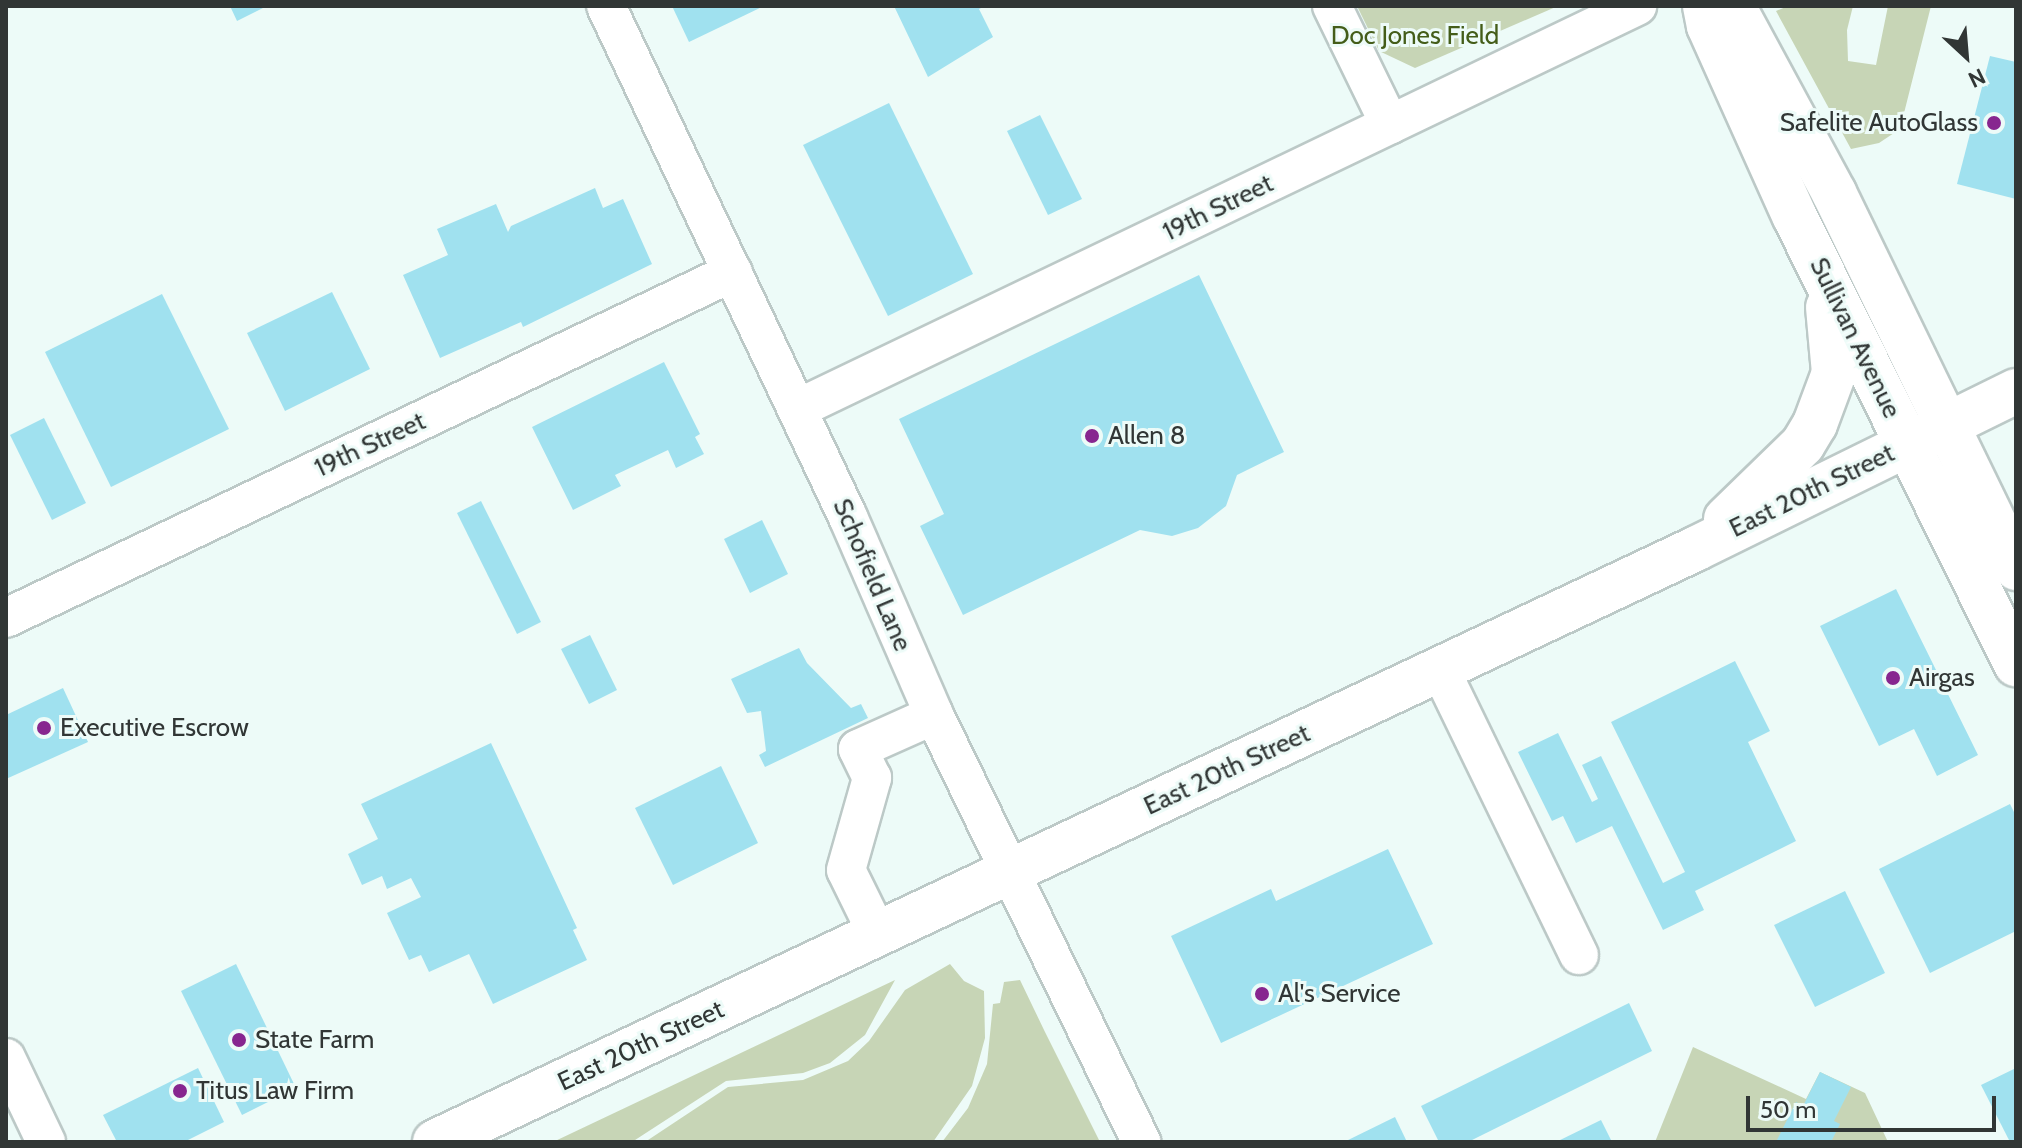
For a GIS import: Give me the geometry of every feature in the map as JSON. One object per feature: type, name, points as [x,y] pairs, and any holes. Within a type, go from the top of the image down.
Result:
[{"type":"main road","name":"Sullivan Avenue","points":[[1705,6],[1709,26],[1825,277],[2016,664]]},
{"type":"main road","name":"Sullivan Avenue","points":[[1733,6],[1834,193],[2016,568]]},
{"type":"main road","points":[[1695,549],[1781,467],[1815,424],[1834,373],[1825,277]]},
{"type":"main road","name":"East 20th Street","points":[[435,1142],[1695,549],[2016,391]]},
{"type":"street","name":"Schofield Lane","points":[[606,6],[797,409],[934,715],[1141,1142]]},
{"type":"street","points":[[1332,6],[1390,125]]},
{"type":"street","name":"19th Street","points":[[797,409],[1637,6]]},
{"type":"street","name":"19th Street","points":[[6,618],[733,272]]},
{"type":"street","points":[[1440,669],[1579,955]]},
{"type":"street","points":[[878,935],[846,870],[872,778],[858,749],[934,715]]},
{"type":"street","points":[[6,1058],[46,1142]]},
{"type":"green space","name":"Doc Jones Field","points":[[1357,6],[1558,6],[1415,68],[1379,51]]},
{"type":"green space","points":[[1788,6],[1853,6],[1847,30],[1848,61],[1876,65],[1888,6],[1931,6],[1900,129],[1879,143],[1851,149],[1776,11]]},
{"type":"green space","points":[[950,964],[964,981],[984,991],[985,1038],[972,1086],[933,1142],[645,1142],[728,1087],[803,1080],[848,1061],[869,1041],[905,990]]},
{"type":"green space","points":[[895,980],[865,1035],[830,1063],[803,1073],[726,1081],[632,1142],[553,1142]]},
{"type":"green space","points":[[1020,980],[1100,1142],[942,1142],[968,1108],[987,1064],[993,1004],[1000,1003],[1004,982]]},
{"type":"green space","points":[[1693,1047],[1806,1099],[1820,1072],[1865,1093],[1888,1142],[1655,1142]]},
{"type":"building","points":[[230,6],[267,6],[237,21]]},
{"type":"building","points":[[672,6],[764,6],[689,42]]},
{"type":"building","points":[[894,6],[985,6],[979,9],[993,37],[928,77]]},
{"type":"building","name":"Safelite AutoGlass","points":[[1990,56],[2016,62],[2016,199],[1957,184]]},
{"type":"building","points":[[889,103],[973,274],[888,316],[803,145]]},
{"type":"building","points":[[1040,115],[1082,199],[1048,215],[1007,131]]},
{"type":"building","points":[[595,188],[603,208],[623,199],[652,264],[523,327],[521,322],[440,358],[403,275],[448,255],[437,229],[496,204],[508,232],[511,226]]},
{"type":"building","name":"Allen 8","points":[[1199,275],[1284,452],[1237,475],[1226,506],[1198,528],[1172,536],[1140,530],[963,615],[920,526],[944,514],[899,419]]},
{"type":"building","points":[[332,292],[370,369],[285,411],[247,333]]},
{"type":"building","points":[[162,294],[229,429],[111,487],[45,352]]},
{"type":"building","points":[[664,362],[700,434],[695,437],[704,454],[676,468],[668,450],[615,475],[621,486],[573,510],[532,427]]},
{"type":"building","points":[[44,418],[86,503],[52,520],[10,435]]},
{"type":"building","points":[[481,501],[541,622],[517,634],[457,513]]},
{"type":"building","points":[[762,520],[788,574],[750,593],[724,539]]},
{"type":"building","name":"Airgas","points":[[1896,589],[1978,755],[1937,776],[1914,729],[1879,746],[1820,626]]},
{"type":"building","points":[[590,635],[617,690],[589,704],[561,649]]},
{"type":"building","points":[[799,648],[807,663],[851,708],[861,704],[868,718],[765,767],[759,755],[766,751],[761,711],[747,713],[731,679]]},
{"type":"building","points":[[1735,661],[1770,731],[1748,742],[1796,841],[1695,891],[1704,910],[1663,930],[1612,826],[1576,843],[1563,816],[1552,821],[1518,752],[1558,733],[1592,802],[1598,799],[1582,765],[1601,756],[1663,883],[1685,872],[1611,722]]},
{"type":"building","name":"Executive Escrow","points":[[63,688],[88,742],[6,779],[6,715]]},
{"type":"building","points":[[491,743],[577,928],[573,930],[587,960],[493,1004],[469,954],[429,972],[421,955],[409,960],[387,913],[421,897],[411,878],[387,889],[382,876],[362,885],[348,854],[378,839],[361,804]]},
{"type":"building","points":[[721,766],[758,843],[673,885],[635,808]]},
{"type":"building","points":[[2010,804],[2016,816],[2016,931],[1930,973],[1879,869]]},
{"type":"building","name":"Al's Service","points":[[1388,849],[1433,944],[1221,1043],[1171,936],[1271,889],[1276,901]]},
{"type":"building","points":[[1845,891],[1885,973],[1815,1007],[1774,925]]},
{"type":"building","name":"State Farm","points":[[236,964],[296,1088],[242,1115],[181,991]]},
{"type":"building","points":[[1629,1003],[1652,1051],[1468,1142],[1439,1142],[1421,1106]]},
{"type":"building","name":"Titus Law Firm","points":[[198,1068],[224,1122],[184,1142],[117,1142],[103,1115]]},
{"type":"building","points":[[2016,1068],[2016,1142],[2010,1142],[1981,1085]]},
{"type":"building","points":[[1820,1072],[1851,1087],[1834,1121],[1840,1124],[1831,1142],[1776,1142],[1796,1102],[1803,1106]]},
{"type":"building","points":[[1395,1117],[1407,1142],[1344,1142]]},
{"type":"building","points":[[1601,1120],[1612,1142],[1556,1142]]},
{"type":"place","name":"Safelite AutoGlass","points":[[1994,123]]},
{"type":"place","name":"Allen 8","points":[[1092,436]]},
{"type":"place","name":"Airgas","points":[[1893,678]]},
{"type":"place","name":"Executive Escrow","points":[[44,728]]},
{"type":"place","name":"Al's Service","points":[[1262,994]]},
{"type":"place","name":"State Farm","points":[[239,1040]]},
{"type":"place","name":"Titus Law Firm","points":[[180,1091]]}]
